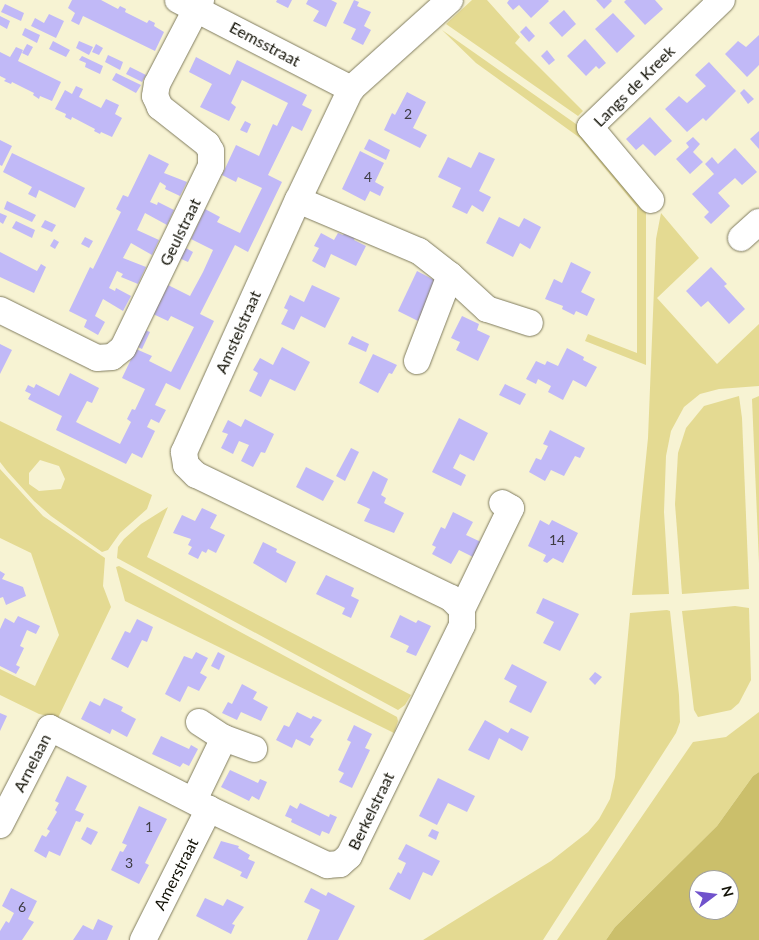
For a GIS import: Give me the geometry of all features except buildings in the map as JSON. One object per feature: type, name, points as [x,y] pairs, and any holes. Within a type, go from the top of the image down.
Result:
[{"type":"street","points":[[351,89],[450,0]]},
{"type":"street","name":"Langs de Kreek","points":[[651,200],[590,127],[722,0]]},
{"type":"street","name":"Eemsstraat","points":[[192,3],[351,89]]},
{"type":"street","name":"Geulstraat","points":[[0,310],[97,358],[112,357],[123,348],[211,166],[211,151],[207,144],[160,107],[155,96],[157,84],[192,3]]},
{"type":"street","name":"Amstelstraat","points":[[351,89],[298,200],[184,452],[186,465],[196,475],[451,598],[462,609]]},
{"type":"street","points":[[298,200],[419,251],[450,275],[487,309],[530,323]]},
{"type":"street","points":[[417,360],[450,275]]},
{"type":"street","name":"Berkelstraat","points":[[50,728],[327,865],[340,864],[345,861],[462,625],[462,609],[511,508],[502,504]]},
{"type":"street","points":[[199,722],[224,738],[254,749]]},
{"type":"street","name":"Arnelaan","points":[[0,825],[50,728]]},
{"type":"street","points":[[202,804],[224,738]]},
{"type":"street","name":"Amerstraat","points":[[143,940],[202,804]]},
{"type":"shaded area","points":[[472,0],[487,0],[520,37],[515,43],[583,111],[578,116],[446,24]]},
{"type":"shaded area","points":[[442,30],[586,131],[646,201],[646,365],[585,341],[588,334],[637,353],[637,207],[580,138],[476,63]]},
{"type":"shaded area","points":[[661,213],[699,258],[657,298],[717,364],[759,324],[759,386],[719,389],[700,394],[684,407],[671,431],[666,456],[664,512],[669,594],[632,595],[648,438],[656,239]]},
{"type":"shaded area","points":[[739,396],[742,418],[749,589],[682,594],[675,504],[678,453],[686,428],[704,406]]},
{"type":"shaded area","points":[[759,396],[759,563],[752,399]]},
{"type":"shaded area","points":[[0,421],[152,495],[147,509],[120,533],[108,550],[102,552],[51,516],[34,501],[0,462]],"holes":[[[40,460],[59,466],[65,479],[61,489],[39,491],[29,484],[29,473]]]},
{"type":"shaded area","points":[[0,469],[43,516],[105,558],[103,586],[111,607],[58,718],[39,714],[0,695],[0,669],[35,686],[59,635],[31,553],[0,538]]},
{"type":"shaded area","points":[[168,507],[147,557],[411,695],[405,705],[398,710],[117,558],[118,547],[124,539],[141,524]]},
{"type":"shaded area","points":[[119,566],[397,717],[398,721],[394,733],[125,601],[116,567]]},
{"type":"shaded area","points":[[735,606],[749,608],[751,680],[739,703],[731,710],[698,717],[694,710],[682,611]]},
{"type":"shaded area","points":[[670,611],[679,695],[680,722],[676,733],[543,940],[423,940],[551,861],[588,832],[599,819],[610,799],[615,777],[630,613]]},
{"type":"shaded area","points":[[759,712],[759,772],[753,776],[717,826],[615,927],[606,940],[557,940],[693,742],[726,737]]},
{"type":"shaded area","points":[[759,772],[759,940],[606,940],[615,927],[717,826],[753,776]]}]
